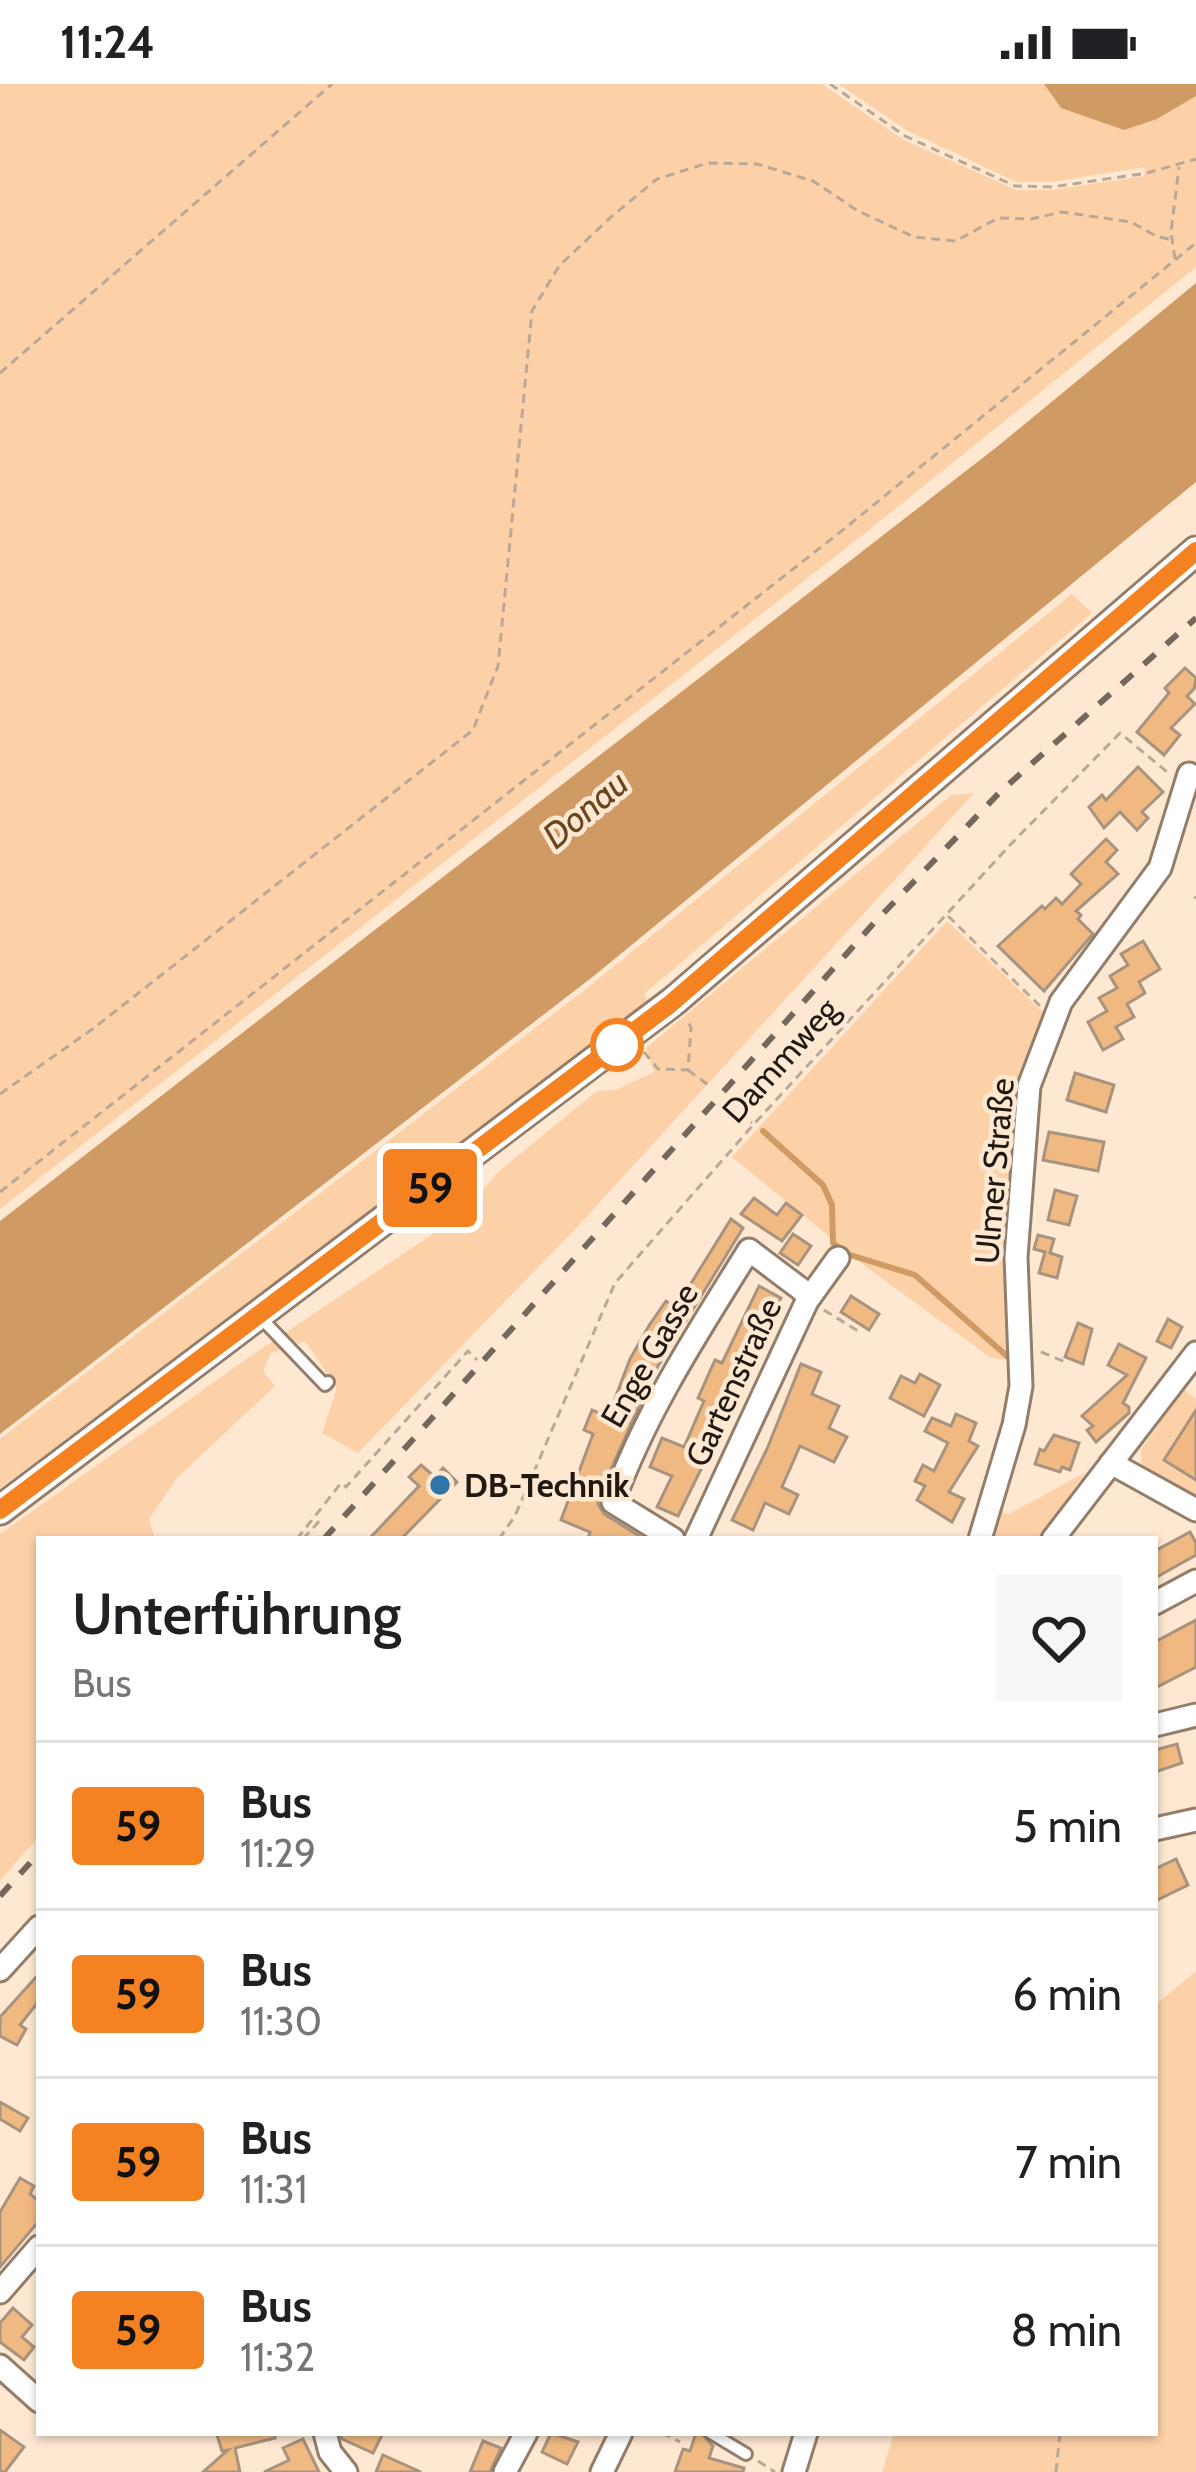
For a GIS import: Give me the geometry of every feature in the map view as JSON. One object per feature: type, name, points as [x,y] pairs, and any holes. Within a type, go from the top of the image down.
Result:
[{"type":"street","points":[[0,1510],[675,1000],[1196,550]]},
{"type":"street","name":"Ulmer Straße","points":[[981,1536],[1021,1386],[1016,1257],[1029,1086],[1069,989],[1160,868],[1188,781]]},
{"type":"street","name":"Enge Gasse","points":[[668,1536],[613,1502],[628,1458],[667,1380],[748,1250],[808,1299]]},
{"type":"street","name":"Gartenstraße","points":[[697,1536],[808,1299],[838,1258]]},
{"type":"street","points":[[1055,1536],[1196,1353]]},
{"type":"street","points":[[1111,1463],[1196,1510]]},
{"type":"street","points":[[1158,1601],[1196,1581]]},
{"type":"street","points":[[1158,1724],[1196,1715]]},
{"type":"street","points":[[1158,1828],[1196,1820]]},
{"type":"street","points":[[0,1970],[36,1930]]},
{"type":"street","points":[[0,2292],[36,2250]]},
{"type":"street","points":[[0,2366],[36,2398]]},
{"type":"street","points":[[326,2436],[330,2452],[346,2472]]},
{"type":"street","points":[[505,2472],[524,2436]]},
{"type":"street","points":[[602,2472],[620,2436]]},
{"type":"street","points":[[794,2472],[805,2436]]},
{"type":"lane","points":[[260,1317],[325,1385],[328,1382]]},
{"type":"lane","points":[[716,2436],[746,2454]]},
{"type":"path","points":[[0,373],[332,84]]},
{"type":"path","points":[[830,84],[905,136],[1015,186],[1052,187],[1196,159]]},
{"type":"path","points":[[0,1094],[94,1028],[473,730],[498,666],[532,311],[559,266],[657,179],[708,163],[758,164],[813,181],[858,211],[914,237],[956,241],[998,218],[1031,219],[1062,212],[1131,221],[1172,240]]},
{"type":"path","points":[[1175,259],[1172,240],[1180,165]]},
{"type":"path","points":[[0,1192],[844,529],[1196,243]]},
{"type":"path","name":"Dammweg","points":[[501,1536],[514,1516],[615,1283],[754,1124],[1120,734],[1188,781]]},
{"type":"path","points":[[946,915],[1054,1019]]},
{"type":"path","points":[[688,1070],[710,1087]]},
{"type":"path","points":[[740,1113],[754,1124]]},
{"type":"path","points":[[808,1299],[858,1331]]},
{"type":"path","points":[[1022,1345],[1068,1363]]},
{"type":"path","points":[[296,1536],[467,1351],[478,1360]]},
{"type":"path","points":[[303,1536],[322,1517]]},
{"type":"path","points":[[668,2436],[680,2442]]},
{"type":"path","points":[[1056,2472],[1060,2436]]},
{"type":"path","points":[[746,2454],[775,2472]]},
{"type":"shaded area","points":[[0,84],[822,84],[904,140],[1017,190],[1052,190],[1144,176],[1145,167],[1052,182],[1016,182],[908,131],[838,84],[1044,84],[1061,108],[1157,119],[1196,96],[1196,267],[869,530],[0,1209]]},
{"type":"shaded area","points":[[1072,594],[1092,613],[644,994],[648,1001],[0,1488],[0,1439],[591,985]]},
{"type":"shaded area","points":[[974,793],[578,1226],[358,1453],[322,1433],[337,1388],[305,1341],[271,1353],[263,1371],[275,1386],[177,1478],[149,1519],[154,1536],[36,1536],[36,1839],[0,1881],[0,1534],[255,1353],[461,1215],[499,1171],[597,1091],[616,1090],[654,1072],[646,1048],[951,795]]},
{"type":"shaded area","points":[[947,921],[1047,1016],[1022,1083],[1017,1361],[991,1358],[865,1266],[732,1157]]},
{"type":"shaded area","points":[[1183,1389],[1196,1399],[1196,1497],[1141,1467],[1141,1450]]},
{"type":"shaded area","points":[[1086,1472],[1040,1536],[990,1536],[998,1511],[1009,1514]]},
{"type":"shaded area","points":[[1196,1971],[1196,2472],[882,2472],[893,2436],[1158,2436],[1158,2003]]},
{"type":"water","points":[[1044,84],[1196,84],[1196,96],[1157,119],[1124,130],[1061,108]]},
{"type":"water","name":"Donau","points":[[1196,283],[1196,482],[595,975],[0,1434],[0,1221],[998,446]]},
{"type":"building","points":[[1185,668],[1196,678],[1187,696],[1195,704],[1171,728],[1180,735],[1164,755],[1137,732],[1169,693],[1165,688]]},
{"type":"building","points":[[1138,767],[1163,792],[1142,812],[1148,818],[1137,830],[1120,812],[1104,828],[1089,807],[1102,795],[1106,800]]},
{"type":"building","points":[[1106,839],[1117,850],[1106,862],[1118,874],[1076,911],[1093,934],[1044,991],[998,946],[1042,906],[1045,909],[1056,898],[1062,904],[1081,884],[1071,874]]},
{"type":"building","points":[[1143,941],[1160,969],[1139,982],[1145,993],[1127,1004],[1134,1017],[1116,1027],[1123,1039],[1103,1050],[1088,1022],[1107,1011],[1099,998],[1117,988],[1110,976],[1128,965],[1121,954]]},
{"type":"building","points":[[1075,1073],[1114,1085],[1106,1112],[1067,1100]]},
{"type":"building","points":[[1049,1132],[1104,1142],[1098,1171],[1043,1160]]},
{"type":"building","points":[[1055,1190],[1077,1196],[1069,1225],[1048,1220]]},
{"type":"building","points":[[754,1198],[777,1215],[786,1203],[802,1215],[782,1241],[741,1214]]},
{"type":"building","points":[[731,1219],[743,1228],[655,1371],[599,1496],[604,1514],[639,1536],[589,1536],[590,1532],[561,1520],[593,1434],[584,1430],[592,1410],[608,1417],[630,1359],[650,1324],[666,1301],[673,1306]]},
{"type":"building","points":[[793,1234],[811,1246],[798,1265],[780,1253]]},
{"type":"building","points":[[1038,1235],[1054,1239],[1050,1253],[1062,1257],[1057,1278],[1039,1273],[1045,1252],[1034,1249]]},
{"type":"building","points":[[759,1286],[781,1298],[761,1329],[678,1516],[657,1507],[672,1476],[650,1467],[662,1438],[684,1447],[715,1360],[722,1363]]},
{"type":"building","points":[[851,1296],[879,1314],[869,1330],[841,1312]]},
{"type":"building","points":[[1168,1319],[1182,1327],[1171,1348],[1157,1341]]},
{"type":"building","points":[[1078,1323],[1092,1329],[1083,1364],[1065,1357]]},
{"type":"building","points":[[1119,1344],[1146,1358],[1123,1403],[1129,1413],[1096,1442],[1087,1430],[1093,1426],[1082,1416],[1127,1375],[1108,1365]]},
{"type":"building","points":[[801,1364],[821,1372],[812,1394],[839,1406],[829,1428],[847,1437],[834,1462],[800,1446],[782,1487],[798,1495],[789,1514],[765,1503],[753,1530],[732,1520]]},
{"type":"building","points":[[920,1374],[940,1385],[924,1416],[890,1398],[901,1376],[915,1383]]},
{"type":"building","points":[[1196,1410],[1196,1480],[1164,1460]]},
{"type":"building","points":[[956,1414],[976,1423],[969,1441],[978,1446],[949,1492],[964,1499],[952,1522],[917,1500],[925,1486],[915,1481],[923,1465],[934,1471],[948,1443],[925,1431],[932,1418],[951,1426]]},
{"type":"building","points":[[1054,1435],[1079,1443],[1070,1470],[1062,1467],[1060,1472],[1035,1464],[1040,1449],[1044,1451]]},
{"type":"building","points":[[421,1465],[435,1477],[443,1468],[457,1482],[404,1536],[372,1536],[419,1486],[409,1477]]},
{"type":"building","points":[[1190,1532],[1196,1543],[1196,1555],[1158,1576],[1158,1549]]},
{"type":"building","points":[[1196,1620],[1196,1667],[1158,1686],[1158,1640]]},
{"type":"building","points":[[1177,1744],[1182,1763],[1158,1771],[1158,1749]]},
{"type":"building","points":[[1176,1859],[1188,1885],[1158,1900],[1158,1868]]},
{"type":"building","points":[[36,1977],[36,2005],[20,2025],[26,2029],[17,2045],[0,2036],[0,2017]]},
{"type":"building","points":[[0,2102],[28,2118],[20,2131],[0,2119]]},
{"type":"building","points":[[20,2178],[34,2186],[30,2194],[36,2199],[36,2225],[0,2267],[0,2212]]},
{"type":"building","points":[[13,2308],[32,2325],[22,2337],[34,2347],[24,2360],[0,2342],[0,2323]]},
{"type":"building","points":[[0,2430],[24,2447],[5,2472],[0,2472]]},
{"type":"building","points":[[217,2436],[275,2436],[235,2448],[240,2472],[203,2472],[228,2450],[222,2451]]},
{"type":"building","points":[[341,2436],[382,2436],[373,2453]]},
{"type":"building","points":[[550,2436],[578,2442],[567,2464],[542,2452]]},
{"type":"building","points":[[695,2436],[704,2436],[713,2446],[709,2458],[744,2468],[743,2472],[675,2472],[683,2449],[690,2451]]},
{"type":"building","points":[[303,2439],[319,2472],[264,2472],[289,2460],[283,2448]]},
{"type":"building","points":[[483,2441],[501,2448],[490,2472],[470,2472]]},
{"type":"building","points":[[383,2455],[421,2472],[376,2472]]},
{"type":"waterway","points":[[763,1131],[823,1185],[832,1205],[833,1243],[847,1254],[915,1275],[1008,1357]]},
{"type":"railway","points":[[327,1536],[874,923],[1001,791],[1196,618]]},
{"type":"railway","points":[[0,1896],[36,1856]]},
{"type":"bus line","name":"59","points":[[0,1510],[669,1005],[1196,551]]},
{"type":"place","name":"DB-Technik","points":[[440,1485]]}]
